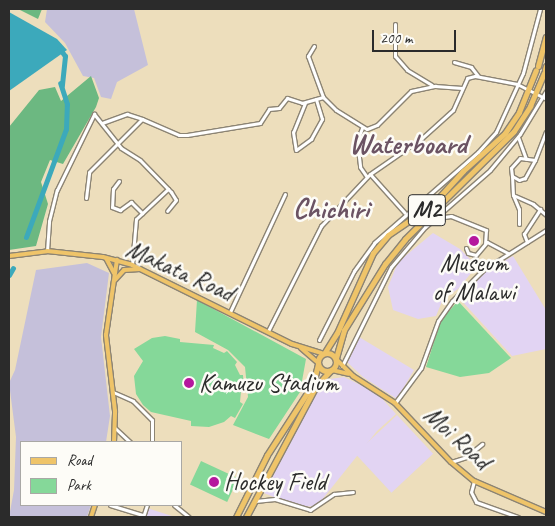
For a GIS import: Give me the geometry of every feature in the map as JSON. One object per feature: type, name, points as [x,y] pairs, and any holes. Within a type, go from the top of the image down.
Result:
[{"type":"highway","name":"M2","points":[[236,517],[248,489],[313,384],[318,363],[337,333],[373,253],[395,229],[426,210],[505,134],[528,91],[546,37]]},
{"type":"highway","name":"M2","points":[[246,517],[316,386],[331,370],[336,359],[340,337],[373,281],[405,239],[500,149],[520,123],[545,69]]},
{"type":"highway","points":[[324,353],[336,359]]},
{"type":"highway","points":[[318,363],[324,371],[331,370]]},
{"type":"highway","points":[[248,489],[256,499]]},
{"type":"main road","name":"Makata Road","points":[[9,256],[48,251],[117,260],[142,269],[300,347],[324,353]]},
{"type":"main road","points":[[103,257],[110,262],[114,275]]},
{"type":"main road","points":[[114,441],[115,428],[106,335],[117,260]]},
{"type":"main road","points":[[114,284],[124,270],[142,269]]},
{"type":"main road","name":"Makata Road","points":[[300,347],[318,363]]},
{"type":"main road","points":[[336,359],[353,376]]},
{"type":"main road","points":[[331,370],[353,376]]},
{"type":"main road","name":"Moi Road","points":[[353,376],[395,403],[450,462],[474,481],[546,512]]},
{"type":"street","points":[[319,340],[358,264],[405,213],[489,141],[528,59],[540,9]]},
{"type":"street","points":[[395,24],[395,56],[407,70],[435,86]]},
{"type":"street","points":[[314,46],[308,56],[323,97],[362,128],[369,129],[377,125],[411,91],[435,86],[462,88]]},
{"type":"street","points":[[454,62],[472,67],[478,76]]},
{"type":"street","points":[[268,331],[318,231],[370,174],[422,138],[453,110],[469,77],[478,76],[517,84],[544,98]]},
{"type":"street","points":[[342,367],[391,267],[438,215],[490,170],[518,137],[544,98],[546,91]]},
{"type":"street","points":[[102,123],[127,114],[179,136],[258,123],[269,109],[280,108],[288,98],[306,102],[323,97]]},
{"type":"street","points":[[306,102],[293,132],[296,150],[311,139],[322,119],[316,99]]},
{"type":"street","points":[[48,251],[49,220],[60,180],[94,114],[117,141],[168,189],[176,200],[166,211]]},
{"type":"street","points":[[86,198],[89,172],[100,164],[117,141],[142,119]]},
{"type":"street","points":[[362,128],[357,141],[360,167],[367,178]]},
{"type":"street","points":[[512,176],[519,180],[525,178],[546,132]]},
{"type":"street","points":[[518,137],[526,158]]},
{"type":"street","points":[[519,224],[519,208],[513,194],[511,168],[516,160],[526,158],[534,160]]},
{"type":"street","points":[[370,174],[405,213]]},
{"type":"street","points":[[119,181],[113,189],[112,207],[120,210],[131,202],[142,213]]},
{"type":"street","points":[[132,265],[134,226],[142,213],[168,189]]},
{"type":"street","points":[[230,312],[285,194]]},
{"type":"street","points":[[513,194],[540,209],[546,215]]},
{"type":"street","points":[[412,208],[426,210],[438,215],[452,216],[486,230],[485,243],[476,255],[468,253],[466,248]]},
{"type":"street","points":[[527,242],[524,234],[540,209]]},
{"type":"street","points":[[395,403],[422,368],[438,321],[447,308],[481,272],[546,230]]},
{"type":"street","points":[[485,243],[509,253]]},
{"type":"street","points":[[112,392],[133,401],[152,420],[152,441]]},
{"type":"street","points":[[115,428],[129,441]]},
{"type":"street","points":[[450,462],[466,457],[482,444]]},
{"type":"street","points":[[474,481],[471,492],[476,502],[518,517]]},
{"type":"street","points":[[256,499],[275,499],[310,510],[334,494],[354,492]]},
{"type":"street","points":[[113,506],[143,516]]},
{"type":"street","points":[[175,506],[189,517]]},
{"type":"shaded area","points":[[47,9],[134,9],[148,65],[117,82],[111,99],[101,97],[94,78],[83,76],[65,43],[45,22]]},
{"type":"shaded area","points":[[433,233],[460,249],[477,266],[458,289],[443,299],[436,316],[418,319],[393,310],[388,287],[398,262]]},
{"type":"shaded area","points":[[513,256],[546,310],[546,349],[512,356],[460,299],[486,271]]},
{"type":"shaded area","points":[[87,263],[109,273],[101,337],[110,416],[106,441],[20,441],[20,506],[91,506],[87,517],[9,517],[14,490],[16,437],[9,383],[15,370],[36,270]]},
{"type":"shaded area","points":[[359,337],[414,370],[397,399],[363,377],[347,362]]},
{"type":"shaded area","points":[[344,377],[377,393],[396,414],[377,431],[317,506],[298,507],[264,493],[319,389],[330,379]]},
{"type":"shaded area","points":[[397,415],[433,454],[391,493],[355,454]]},
{"type":"shaded area","points":[[147,508],[175,517],[144,517]]},
{"type":"green space","points":[[18,9],[42,9],[38,19]]},
{"type":"green space","points":[[91,76],[99,98],[96,107],[63,164],[50,160],[41,182],[48,204],[36,246],[9,250],[9,127],[39,90],[55,87],[61,101]]},
{"type":"green space","points":[[197,300],[306,359],[300,392],[269,439],[233,425],[248,397],[245,367],[228,350],[195,332]]},
{"type":"green space","points":[[458,301],[511,358],[489,373],[460,377],[426,367],[441,320]]},
{"type":"green space","name":"Kamuzu Stadium","points":[[165,336],[180,339],[180,342],[214,345],[213,348],[224,353],[227,351],[237,362],[235,365],[240,375],[243,375],[244,390],[241,391],[240,402],[243,404],[235,418],[231,416],[224,422],[209,427],[191,426],[191,421],[151,412],[143,405],[136,394],[134,376],[143,361],[134,349],[152,338]]},
{"type":"green space","name":"Hockey Field","points":[[201,461],[238,478],[227,502],[190,485]]},
{"type":"water","points":[[9,12],[57,39],[67,50],[9,91]]},
{"type":"waterway","points":[[59,48],[65,56],[62,86]]},
{"type":"waterway","points":[[26,237],[66,129],[67,104],[60,83]]},
{"type":"waterway","points":[[9,275],[13,268]]},
{"type":"place","name":"Museum of Malawi","points":[[474,241]]},
{"type":"place","name":"Kamuzu Stadium","points":[[189,383]]},
{"type":"place","name":"Hockey Field","points":[[214,482]]},
{"type":"district","name":"Waterboard","points":[[408,144]]},
{"type":"district","name":"Chichiri","points":[[331,209]]}]
